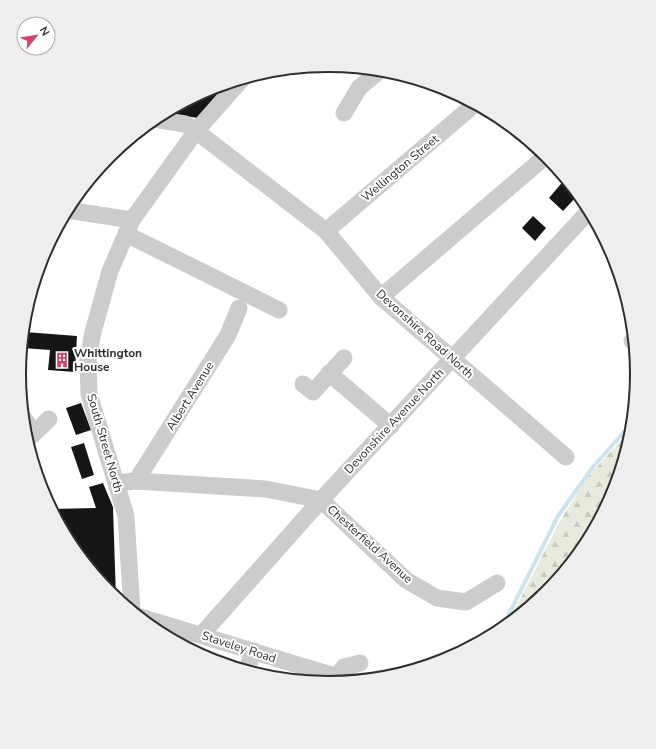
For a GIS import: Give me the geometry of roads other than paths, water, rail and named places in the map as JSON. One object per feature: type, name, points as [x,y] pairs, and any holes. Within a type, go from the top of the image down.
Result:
[{"type":"street","points":[[344,113],[359,88],[373,76]]},
{"type":"street","name":"South Street North","points":[[132,604],[126,516],[89,394],[88,360],[93,332],[110,271],[129,227],[196,131],[234,88]]},
{"type":"street","name":"Wellington Street","points":[[326,231],[470,108]]},
{"type":"street","name":"Devonshire Road North","points":[[164,121],[185,124],[196,131],[326,231],[381,296],[566,457]]},
{"type":"street","points":[[381,296],[541,160]]},
{"type":"street","points":[[74,212],[129,227],[279,310]]},
{"type":"street","name":"Devonshire Avenue North","points":[[202,634],[321,500],[585,216]]},
{"type":"street","name":"Albert Avenue","points":[[136,481],[228,335],[239,308]]},
{"type":"street","points":[[303,384],[313,392],[344,358]]},
{"type":"street","points":[[329,373],[391,426]]},
{"type":"street","points":[[32,435],[49,419]]},
{"type":"street","name":"Chesterfield Avenue","points":[[116,483],[136,481],[266,489],[321,500],[406,580],[437,598],[466,602],[497,582]]},
{"type":"street","name":"Staveley Road","points":[[152,620],[202,634],[333,676]]},
{"type":"street","points":[[248,665],[254,651]]},
{"type":"street","name":"Staveley Road","points":[[340,676],[344,666],[360,663]]},
{"type":"waterway","points":[[507,618],[558,516],[593,467],[624,432]]},
{"type":"place","name":"Whittington House","points":[[62,360]]}]
